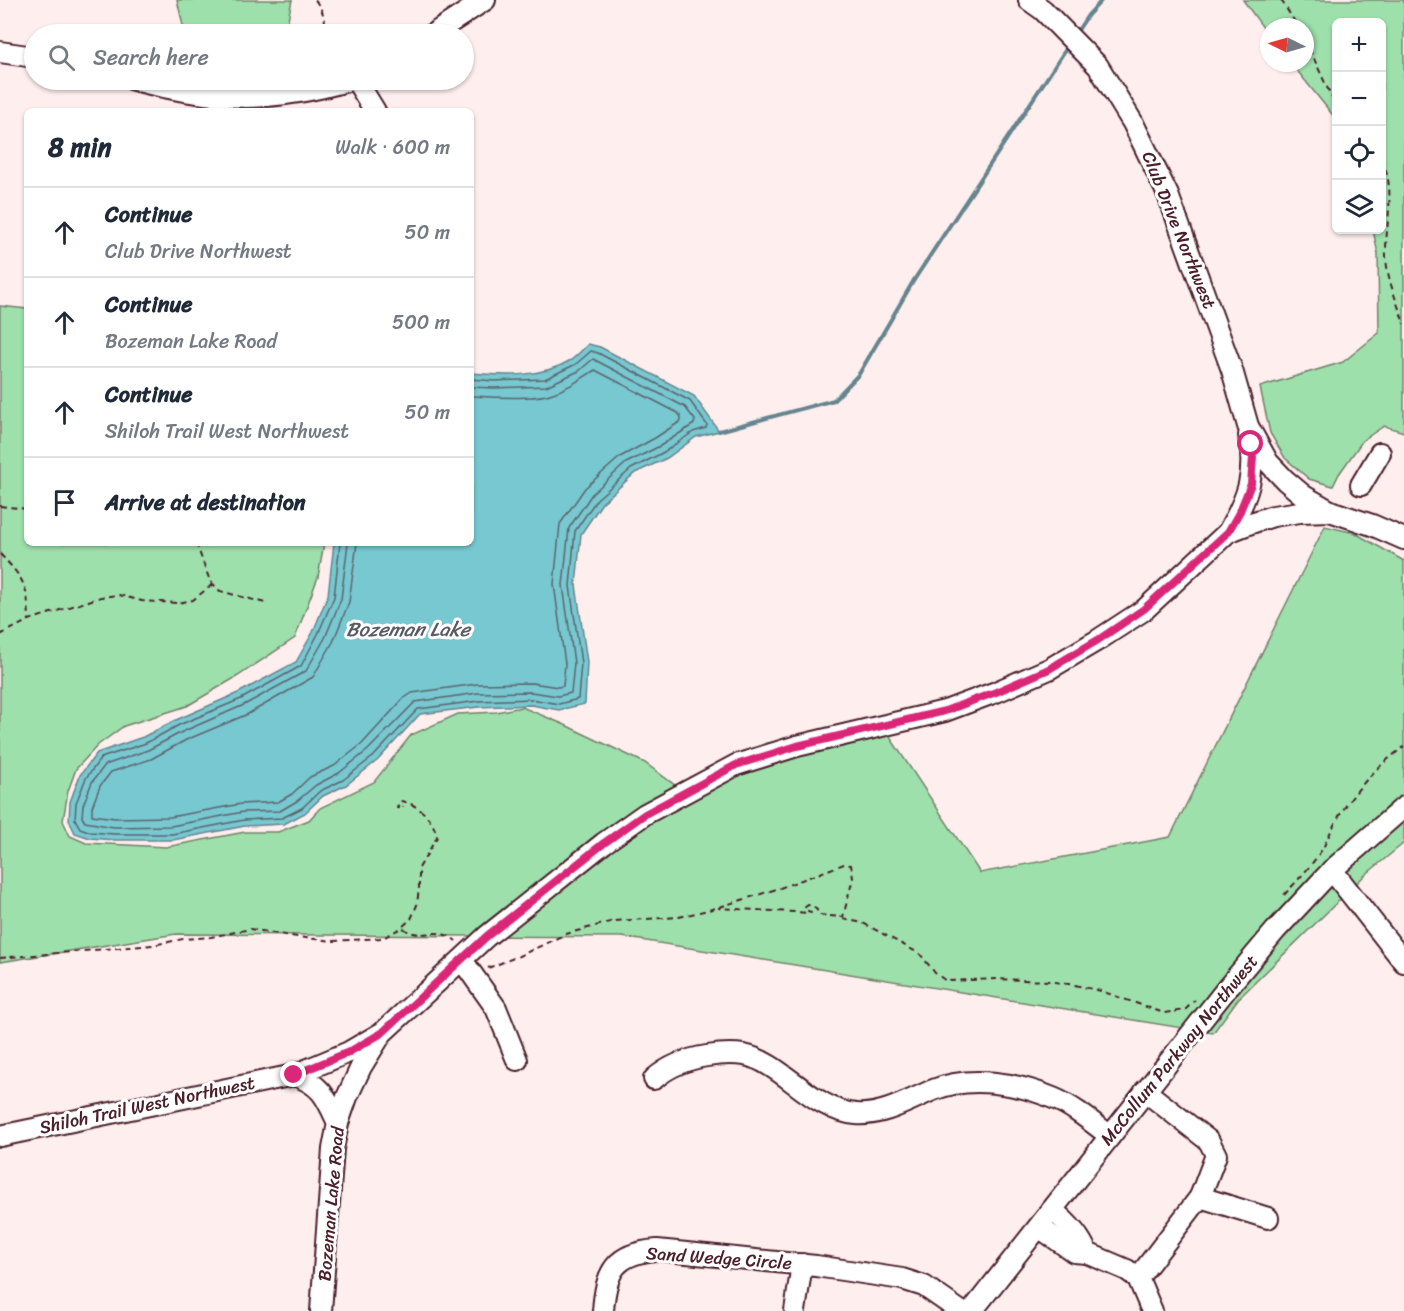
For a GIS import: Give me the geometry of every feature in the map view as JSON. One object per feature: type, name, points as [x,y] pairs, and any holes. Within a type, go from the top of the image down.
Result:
[{"type":"street","points":[[448,24],[485,0]]},
{"type":"street","name":"Club Drive Northwest","points":[[1029,0],[1098,66],[1133,123],[1168,195],[1205,291],[1232,370],[1248,426],[1253,457],[1251,484],[1228,532]]},
{"type":"street","points":[[0,52],[24,56]]},
{"type":"street","points":[[182,90],[210,96],[242,98],[285,96],[313,90]]},
{"type":"street","points":[[362,90],[373,108]]},
{"type":"street","name":"Club Drive Northwest","points":[[1248,426],[1268,462],[1285,480],[1304,496],[1330,511]]},
{"type":"street","points":[[1361,486],[1380,453]]},
{"type":"street","name":"Bozeman Lake Road","points":[[321,1311],[333,1149],[338,1123],[361,1067],[382,1033],[461,953],[487,936],[580,862],[654,809],[736,765],[797,746],[945,711],[1049,669],[1144,609],[1228,532],[1273,516],[1330,511],[1404,539]]},
{"type":"street","name":"McCollum Parkway Northwest","points":[[972,1311],[1243,968],[1332,870],[1404,807]]},
{"type":"street","points":[[1332,870],[1404,962]]},
{"type":"street","points":[[461,953],[496,1008],[517,1060]]},
{"type":"street","name":"Shiloh Trail West Northwest","points":[[0,1136],[294,1075],[341,1056],[382,1033]]},
{"type":"street","points":[[654,1079],[666,1069],[689,1059],[713,1055],[745,1055],[760,1060],[825,1104],[854,1114],[884,1111],[941,1087],[967,1081],[995,1083],[1027,1089],[1055,1098],[1110,1136]]},
{"type":"street","points":[[294,1075],[315,1084],[324,1094],[338,1123]]},
{"type":"street","points":[[1138,1278],[1200,1197],[1215,1155],[1214,1148],[1209,1141],[1145,1092]]},
{"type":"street","points":[[1200,1197],[1268,1218]]},
{"type":"street","points":[[1052,1210],[1083,1242],[1087,1253]]},
{"type":"street","points":[[1039,1227],[1074,1252],[1087,1253],[1127,1270],[1138,1278],[1152,1311]]},
{"type":"street","name":"Sand Wedge Circle","points":[[603,1311],[609,1276],[623,1258],[638,1252],[657,1250],[802,1264],[912,1282],[934,1291],[960,1311]]},
{"type":"street","name":"Sand Wedge Circle","points":[[795,1311],[802,1264]]},
{"type":"path","points":[[315,0],[324,15],[326,24]]},
{"type":"path","points":[[1281,0],[1292,18]]},
{"type":"path","points":[[1314,59],[1332,97]]},
{"type":"path","points":[[1386,173],[1391,199],[1387,264],[1404,324]]},
{"type":"path","points":[[0,506],[24,509]]},
{"type":"path","points":[[197,546],[210,581],[220,591],[265,603]]},
{"type":"path","points":[[0,554],[24,582],[28,592],[29,620],[101,597],[119,595],[142,601],[178,603],[193,600],[213,584]]},
{"type":"path","points":[[0,635],[29,620]]},
{"type":"path","points":[[1279,902],[1314,861],[1337,819],[1352,798],[1366,781],[1404,747]]},
{"type":"path","points":[[0,958],[153,945],[250,929],[297,938],[333,940],[383,938],[401,928],[411,919],[418,896],[419,868],[437,837],[436,830],[425,814],[407,802],[400,801],[397,808],[402,809],[403,806]]},
{"type":"path","points":[[483,968],[490,968],[505,962],[566,934],[614,921],[680,917],[780,888],[844,864],[851,865],[853,878],[843,917],[819,915],[812,905],[804,908],[812,913],[718,908]]},
{"type":"path","points":[[843,919],[863,923],[920,954],[935,973],[946,981],[996,979],[1049,981],[1075,985],[1164,1013],[1185,1010],[1201,994]]},
{"type":"path","points":[[403,928],[414,933],[448,934],[461,953]]},
{"type":"green space","points":[[177,0],[292,0],[287,24],[183,24]]},
{"type":"green space","points":[[1243,0],[1404,0],[1404,432],[1384,426],[1363,440],[1333,486],[1309,479],[1285,458],[1270,433],[1260,387],[1343,362],[1379,333],[1378,254],[1374,234],[1386,234],[1386,18],[1332,18],[1332,114],[1298,72],[1314,72],[1314,18],[1260,18],[1260,24]]},
{"type":"green space","points":[[229,90],[273,90],[272,94]]},
{"type":"green space","points":[[0,306],[24,309],[24,546],[323,546],[318,577],[295,638],[187,706],[124,726],[98,745],[76,769],[68,791],[63,821],[70,836],[86,843],[166,847],[245,832],[278,832],[309,820],[320,808],[374,782],[411,735],[458,714],[496,712],[522,707],[645,763],[679,788],[766,743],[886,731],[980,873],[1170,837],[1325,526],[1355,533],[1404,561],[1404,843],[1364,876],[1238,999],[1213,1033],[622,937],[176,934],[0,962]]},
{"type":"water","name":"Bozeman Lake","points":[[588,344],[600,347],[694,396],[719,431],[696,437],[667,458],[635,473],[602,503],[581,534],[576,585],[587,662],[585,704],[559,710],[531,705],[479,707],[420,714],[378,760],[346,785],[323,796],[305,813],[284,824],[245,826],[173,840],[114,840],[90,838],[75,833],[69,820],[70,802],[80,775],[97,753],[143,737],[238,693],[296,662],[313,632],[328,595],[334,546],[474,546],[474,373],[510,375],[535,373],[559,366],[577,355]]},
{"type":"waterway","points":[[1078,30],[1102,0]]},
{"type":"waterway","points":[[719,431],[834,400],[859,374],[914,280],[1066,49]]},
{"type":"route","points":[[294,1075],[326,1064],[382,1033],[487,936],[604,843],[645,814],[736,765],[797,746],[945,711],[1049,669],[1098,640],[1144,609],[1228,532],[1251,484],[1253,457],[1251,444]]}]
